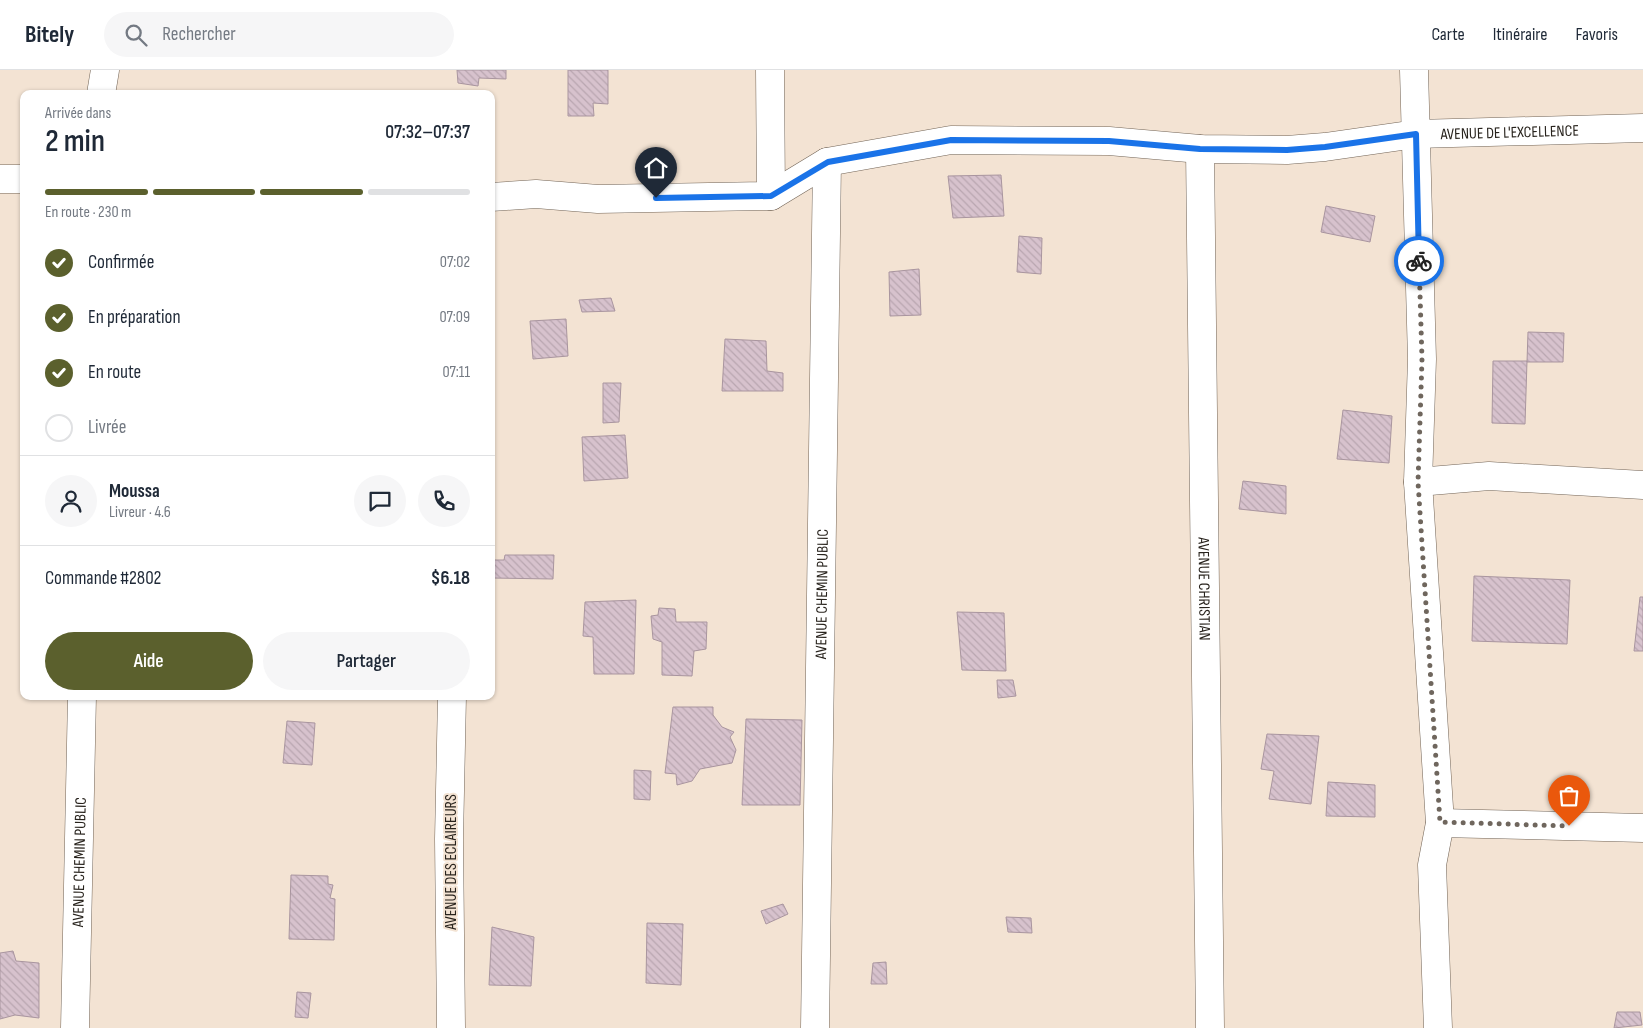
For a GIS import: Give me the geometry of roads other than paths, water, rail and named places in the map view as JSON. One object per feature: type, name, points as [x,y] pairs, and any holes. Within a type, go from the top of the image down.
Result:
[{"type":"street","points":[[102,90],[105,70]]},
{"type":"street","points":[[495,196],[536,194],[598,198],[771,196],[770,70]]},
{"type":"street","points":[[1414,70],[1422,359],[1418,482],[1440,822],[1432,865],[1438,1028]]},
{"type":"street","name":"AVENUE DE L'EXCELLENCE","points":[[771,196],[828,162],[951,140],[1109,141],[1200,149],[1287,150],[1325,147],[1416,134],[1643,128]]},
{"type":"street","name":"AVENUE CHRISTIAN","points":[[1200,149],[1210,1028]]},
{"type":"street","name":"AVENUE CHEMIN PUBLIC","points":[[816,1028],[828,162]]},
{"type":"street","points":[[0,179],[20,179]]},
{"type":"street","points":[[1418,482],[1488,476],[1643,485]]},
{"type":"street","name":"AVENUE CHEMIN PUBLIC","points":[[75,1028],[82,700]]},
{"type":"street","name":"AVENUE DES ECLAIREURS","points":[[451,1028],[449,839],[452,700]]},
{"type":"street","points":[[1440,822],[1643,828]]}]
